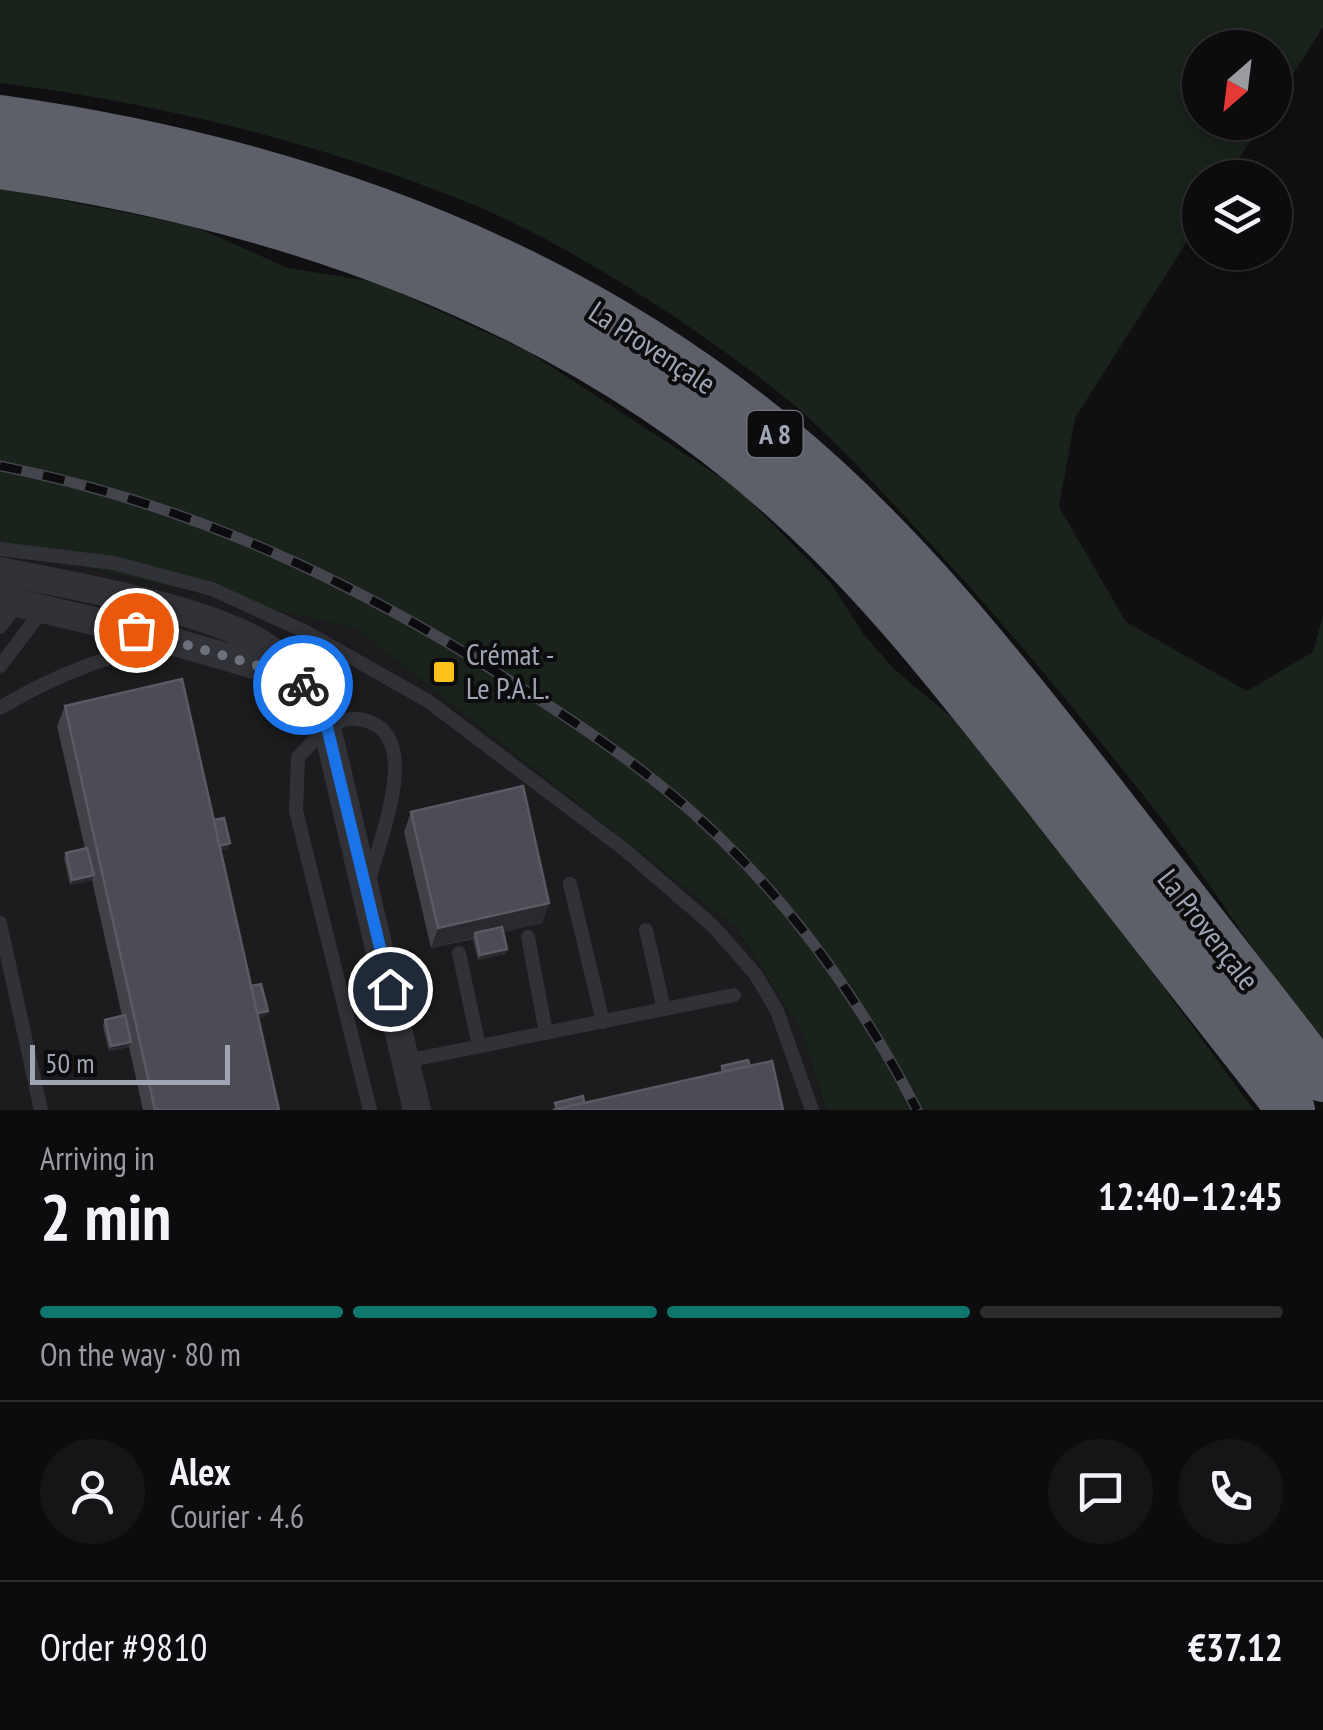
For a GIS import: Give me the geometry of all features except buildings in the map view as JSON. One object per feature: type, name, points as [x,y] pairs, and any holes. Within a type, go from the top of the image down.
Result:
[{"type":"highway","name":"La Provençale","points":[[0,119],[149,145],[259,171],[372,206],[527,272],[680,362],[821,475],[968,628],[1323,1078]]},
{"type":"highway","name":"La Provençale","points":[[0,164],[190,200],[293,228],[411,268],[554,337],[621,376],[700,431],[794,507],[914,632],[1291,1110]]},
{"type":"street","points":[[0,571],[33,593],[177,642],[300,678]]},
{"type":"street","points":[[33,593],[233,630],[272,651],[300,678],[327,727],[368,887],[417,1110]]},
{"type":"lane","points":[[0,549],[114,562],[212,589],[306,632],[428,701],[625,850],[713,926],[756,975],[777,1010],[812,1110]]},
{"type":"lane","points":[[0,627],[33,593]]},
{"type":"lane","points":[[0,666],[33,593]]},
{"type":"lane","points":[[0,708],[50,678],[108,656],[177,642]]},
{"type":"lane","points":[[368,887],[397,760],[384,731],[368,721],[344,718],[327,727],[298,757],[296,811],[370,1110]]},
{"type":"lane","points":[[570,884],[603,1022]]},
{"type":"lane","points":[[0,923],[41,1110]]},
{"type":"lane","points":[[646,930],[664,1010]]},
{"type":"lane","points":[[528,936],[546,1032]]},
{"type":"lane","points":[[459,953],[478,1046]]},
{"type":"lane","points":[[406,1060],[734,995]]},
{"type":"shaded area","points":[[0,0],[1323,0],[1323,27],[1292,76],[1292,30],[1182,30],[1182,140],[1251,140],[1238,160],[1182,160],[1182,249],[1075,418],[1059,507],[1126,622],[1247,691],[1313,652],[1323,616],[1323,1038],[1151,805],[963,580],[830,438],[788,400],[716,346],[550,241],[413,182],[239,128],[119,101],[0,83]]},
{"type":"shaded area","points":[[0,188],[193,226],[288,268],[376,282],[529,352],[737,488],[831,583],[864,635],[894,669],[956,721],[1108,912],[1254,1110],[826,1110],[802,1032],[737,929],[355,628],[0,548]]},
{"type":"shaded area","points":[[0,548],[355,628],[737,929],[802,1032],[826,1110],[0,1110]]},
{"type":"railway","points":[[0,466],[137,501],[266,550],[391,610],[593,735],[694,814],[776,898],[853,1000],[917,1110]]},
{"type":"way so far","points":[[136,630],[300,678],[303,685]]},
{"type":"place","name":"Crémat - Le P.A.L.","points":[[444,672]]},
{"type":"route","points":[[303,685],[327,727],[390,989]]}]
